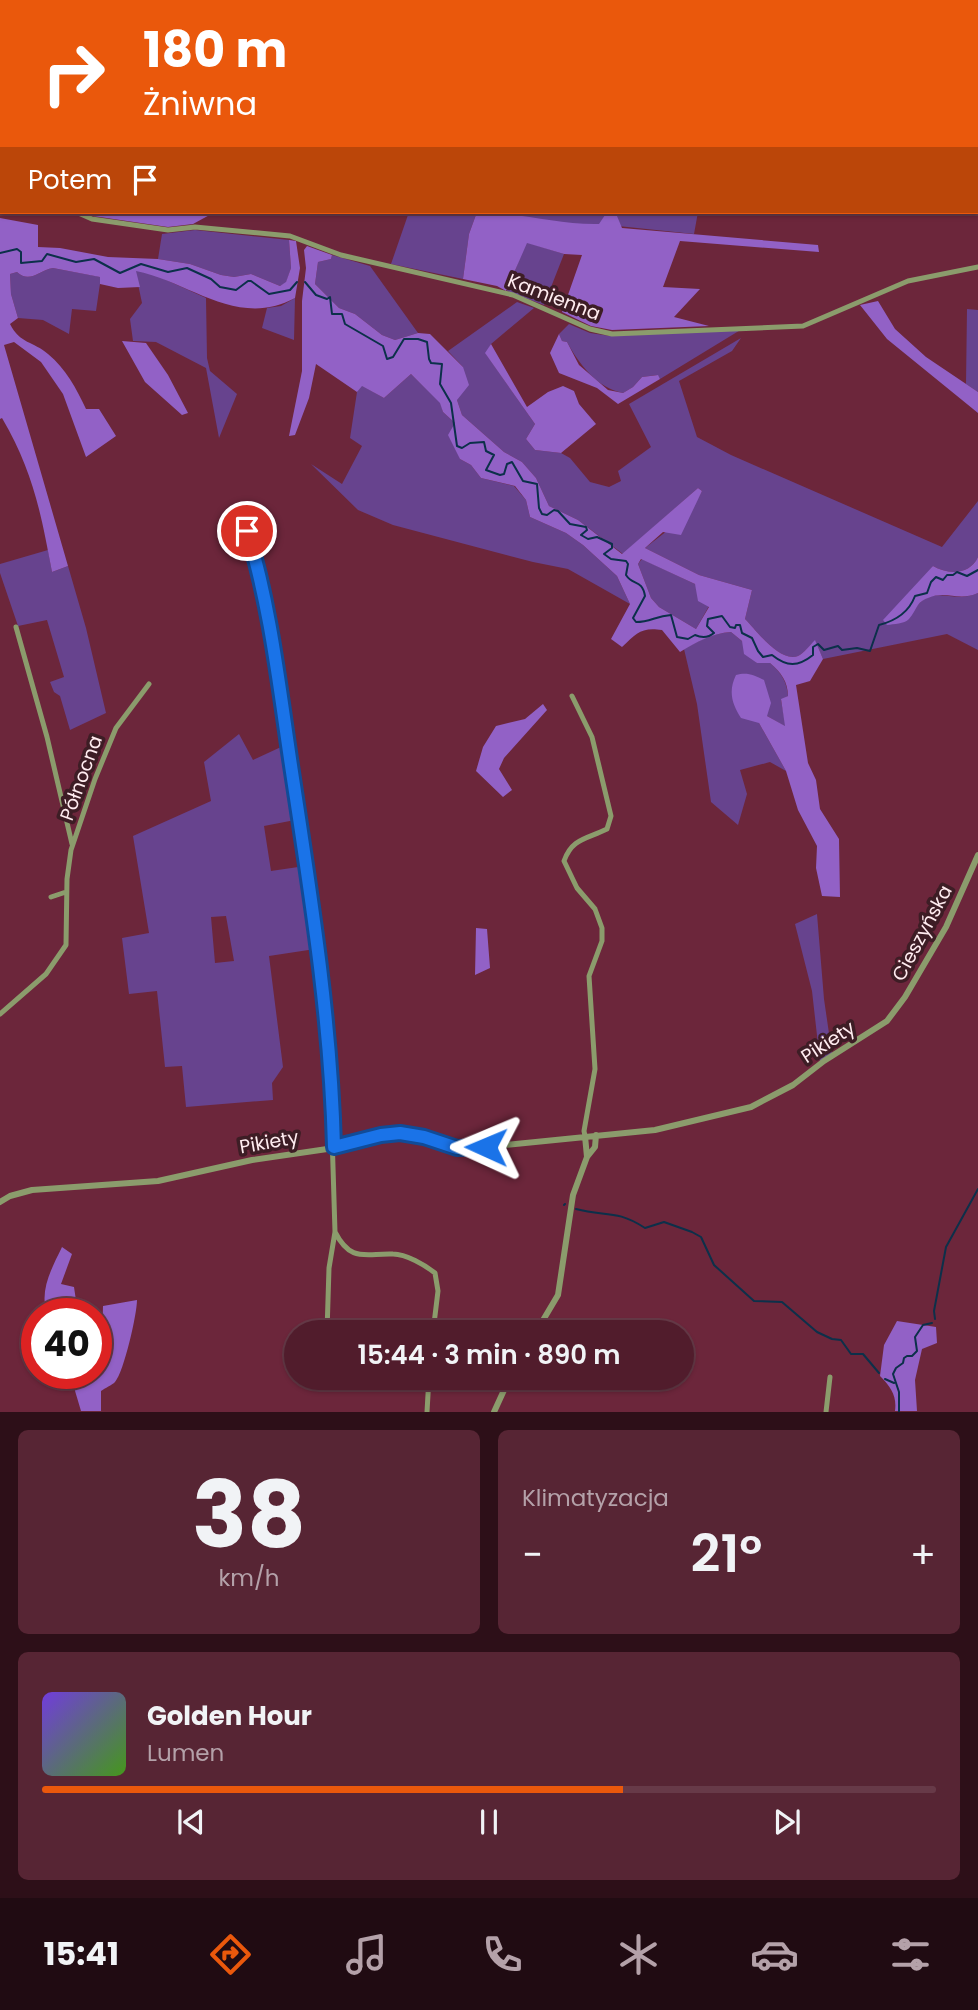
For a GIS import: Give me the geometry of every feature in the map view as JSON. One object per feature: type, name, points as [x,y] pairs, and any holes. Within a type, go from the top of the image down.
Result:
[{"type":"street","name":"Kamienna","points":[[81,214],[92,219],[168,230],[195,227],[290,236],[341,255],[513,295],[590,329],[612,334],[803,326],[908,281],[978,267]]},
{"type":"street","points":[[247,531],[272,643],[313,905],[329,1037],[335,1232],[329,1268],[327,1320]]},
{"type":"street","points":[[16,627],[47,737],[73,845]]},
{"type":"street","name":"Północna","points":[[0,1014],[46,974],[66,945],[66,892],[73,845],[95,779],[116,728],[149,684]]},
{"type":"street","points":[[572,696],[592,737],[611,816],[607,829],[575,841],[568,849],[564,861],[576,888],[595,909],[602,928],[602,941],[588,986],[595,1069],[583,1131],[587,1157]]},
{"type":"street","name":"Cieszyńska","points":[[887,1021],[905,997],[946,927],[978,855]]},
{"type":"street","points":[[51,897],[66,892]]},
{"type":"street","name":"Pikiety","points":[[0,1202],[10,1196],[32,1190],[158,1181],[251,1160],[334,1147],[391,1133],[409,1133],[447,1146],[468,1148],[668,1128],[751,1107],[780,1093],[887,1021]]},
{"type":"street","points":[[543,1320],[558,1295],[573,1195],[587,1157],[595,1147],[596,1135]]},
{"type":"street","points":[[335,1232],[340,1242],[361,1256],[398,1255],[435,1273],[438,1291],[434,1320]]},
{"type":"street","points":[[826,1412],[830,1377]]},
{"type":"street","points":[[427,1412],[428,1390]]},
{"type":"street","points":[[494,1412],[504,1390]]},
{"type":"shaded area","points":[[88,214],[211,214],[193,224],[168,227]]},
{"type":"shaded area","points":[[408,214],[476,214],[469,234],[463,279],[391,264]]},
{"type":"shaded area","points":[[476,214],[508,214],[568,223],[599,224],[606,214],[612,214],[617,216],[622,228],[818,245],[819,252],[680,241],[663,287],[700,289],[674,317],[709,326],[612,330],[591,326],[562,312],[582,255],[564,254],[527,243],[506,291],[497,286],[463,279],[469,234]]},
{"type":"shaded area","points":[[503,214],[698,214],[694,234],[599,224],[572,225]]},
{"type":"shaded area","points":[[0,218],[38,225],[38,247],[60,248],[108,257],[158,259],[190,264],[221,275],[234,277],[251,274],[280,286],[286,282],[291,268],[289,240],[296,241],[300,268],[295,298],[274,306],[254,308],[214,300],[136,271],[140,287],[118,288],[100,284],[100,277],[53,268],[30,277],[17,272],[10,274],[11,294],[18,318],[10,324],[22,339],[42,350],[60,366],[86,409],[99,409],[116,436],[86,457],[63,394],[41,362],[14,342],[4,345],[68,566],[52,572],[40,511],[29,474],[13,437],[2,418],[0,419]]},
{"type":"shaded area","points":[[195,230],[289,240],[291,268],[286,283],[280,286],[251,274],[234,277],[221,275],[190,264],[158,259],[162,234]]},
{"type":"shaded area","points":[[526,242],[564,254],[544,305],[507,291]]},
{"type":"shaded area","points":[[307,246],[332,255],[331,259],[318,262],[315,284],[339,308],[355,314],[382,335],[395,340],[418,333],[430,334],[463,367],[469,385],[457,400],[462,415],[504,452],[522,462],[536,478],[549,506],[578,520],[622,554],[698,488],[702,491],[681,535],[663,532],[645,548],[699,575],[752,590],[745,619],[784,655],[798,656],[815,640],[823,659],[810,681],[796,685],[808,763],[816,780],[820,809],[839,839],[840,897],[822,896],[816,868],[817,846],[798,810],[786,771],[759,723],[741,718],[733,702],[732,686],[736,675],[754,675],[764,680],[771,703],[767,716],[785,726],[781,699],[788,696],[787,686],[781,674],[770,663],[757,663],[744,654],[742,641],[731,632],[711,636],[680,652],[662,630],[649,629],[640,632],[622,647],[611,639],[630,604],[617,576],[566,533],[530,517],[526,500],[515,486],[481,478],[471,465],[460,459],[448,435],[455,423],[443,412],[440,403],[411,374],[384,398],[362,386],[357,392],[316,364],[309,398],[295,435],[289,436],[302,371],[302,301],[306,268],[304,250]],"holes":[[[641,559],[695,584],[698,601],[709,607],[696,629],[659,607],[651,598],[638,564]]]},
{"type":"shaded area","points":[[332,255],[370,266],[418,333],[395,340],[382,335],[355,314],[339,308],[315,284],[318,262],[331,259]]},
{"type":"shaded area","points":[[53,268],[101,277],[96,311],[72,309],[69,334],[43,320],[18,318],[11,294],[10,274],[17,272],[30,277]]},
{"type":"shaded area","points":[[135,270],[153,274],[206,298],[207,358],[210,371],[237,394],[219,438],[206,368],[156,342],[133,341],[130,319],[142,303]]},
{"type":"shaded area","points":[[295,298],[294,340],[262,328],[267,308],[281,306]]},
{"type":"shaded area","points":[[878,301],[895,329],[926,357],[978,392],[978,413],[887,339],[860,305]]},
{"type":"shaded area","points":[[517,302],[534,308],[491,344],[486,354],[535,424],[526,439],[535,450],[561,453],[570,458],[590,482],[609,487],[621,481],[618,471],[651,447],[629,404],[741,338],[732,351],[679,381],[697,437],[731,455],[942,547],[978,501],[978,557],[970,567],[958,572],[933,566],[909,618],[917,606],[932,596],[958,597],[978,593],[978,650],[947,634],[823,659],[815,641],[798,656],[784,655],[745,619],[752,590],[699,575],[645,548],[690,513],[702,491],[698,488],[623,554],[578,520],[549,506],[536,478],[522,462],[504,452],[462,415],[457,400],[463,367],[448,351]]},
{"type":"shaded area","points":[[967,309],[978,310],[978,392],[966,384]]},
{"type":"shaded area","points":[[569,324],[590,333],[610,336],[742,329],[660,379],[657,375],[642,377],[623,393],[597,380],[577,359],[567,342],[562,341],[559,334]]},
{"type":"shaded area","points":[[559,334],[562,341],[567,342],[579,365],[608,390],[623,393],[642,377],[658,375],[660,379],[618,404],[597,388],[559,373],[550,353]]},
{"type":"shaded area","points":[[122,341],[146,343],[168,375],[188,413],[182,415],[145,382]]},
{"type":"shaded area","points":[[491,344],[527,407],[548,392],[563,386],[574,391],[579,404],[596,424],[561,453],[535,450],[526,439],[535,424],[485,353]]},
{"type":"shaded area","points":[[411,374],[441,403],[443,412],[455,423],[460,459],[471,465],[481,478],[514,486],[526,500],[530,517],[566,533],[617,576],[630,604],[568,569],[393,525],[358,510],[311,464],[342,484],[362,446],[350,438],[357,392],[361,385],[384,398]]},
{"type":"shaded area","points":[[48,550],[52,572],[68,566],[106,713],[70,730],[60,696],[54,692],[50,682],[64,677],[47,620],[18,626],[0,573],[0,564]]},
{"type":"shaded area","points":[[978,557],[978,593],[935,596],[921,602],[904,622],[887,625],[883,620],[933,566],[958,572],[970,567]]},
{"type":"shaded area","points":[[642,559],[695,584],[709,606],[696,629],[659,607],[651,598],[638,564]]},
{"type":"shaded area","points":[[731,632],[742,641],[757,663],[770,663],[777,670],[785,682],[788,696],[781,700],[786,727],[767,716],[759,723],[786,771],[770,762],[740,770],[747,794],[738,825],[711,802],[697,704],[684,649],[707,638]]},
{"type":"shaded area","points":[[543,704],[547,710],[504,758],[499,769],[512,790],[503,797],[476,771],[483,747],[496,726],[525,719]]},
{"type":"shaded area","points":[[239,734],[253,760],[281,747],[286,748],[295,820],[264,826],[271,871],[305,866],[315,949],[269,956],[283,1067],[272,1083],[273,1100],[186,1107],[182,1066],[165,1067],[157,991],[129,994],[122,938],[149,933],[133,836],[211,801],[204,762]],"holes":[[[226,916],[234,961],[215,963],[211,917]]]},
{"type":"shaded area","points":[[817,914],[832,1054],[820,1062],[812,991],[795,924]]},
{"type":"shaded area","points":[[476,928],[487,929],[490,968],[475,975]]},
{"type":"shaded area","points":[[62,1247],[72,1254],[61,1284],[74,1287],[76,1298],[45,1298],[51,1271]]},
{"type":"shaded area","points":[[137,1300],[122,1367],[112,1384],[112,1304]]},
{"type":"shaded area","points":[[897,1321],[936,1327],[937,1343],[922,1349],[915,1380],[917,1411],[895,1411],[892,1392],[880,1376],[884,1345]]},
{"type":"shaded area","points":[[74,1389],[104,1389],[101,1391],[101,1411],[81,1411]]},
{"type":"waterway","points":[[0,253],[17,249],[21,252],[21,263],[42,261],[47,254],[76,262],[94,259],[120,273],[141,264],[168,272],[187,268],[211,279],[220,287],[236,290],[251,281],[269,294],[290,290],[297,282]]},
{"type":"waterway","points":[[305,282],[316,295],[327,299],[330,297],[332,314],[342,314],[345,324],[383,346],[387,359],[393,357],[404,339],[427,342],[431,363],[442,364],[440,384],[451,403],[457,446],[462,448],[470,443],[484,442],[486,451],[494,455],[486,470],[504,474],[507,464],[512,462],[523,481],[537,484],[542,514],[558,511],[570,524],[586,527],[587,530],[581,535],[588,539],[597,537],[612,544],[612,548],[604,554],[611,559],[626,561],[626,575],[644,591],[645,596],[633,618],[636,622],[671,615],[677,637],[688,639],[695,635],[712,635],[714,633],[707,626],[708,619],[722,616],[730,627],[740,625],[742,633],[752,638],[763,657],[772,655],[792,664],[802,662],[813,655],[813,647],[818,644],[824,650],[838,646],[842,650],[857,648],[870,651],[879,625],[901,615],[915,596],[927,593],[936,577],[943,580],[947,575],[957,572],[967,576],[978,570]]},
{"type":"waterway","points":[[935,1319],[934,1311],[946,1247],[978,1189]]},
{"type":"waterway","points":[[576,1209],[626,1218],[645,1228],[664,1222],[692,1232],[701,1237],[714,1265],[754,1301],[782,1302],[817,1332],[841,1340],[851,1354],[863,1354],[879,1373]]},
{"type":"waterway","points":[[899,1412],[899,1392],[893,1374],[904,1358],[917,1351],[915,1337],[923,1325],[932,1323]]},
{"type":"waterway","points":[[885,1379],[894,1383]]},
{"type":"route","points":[[247,531],[272,643],[302,824],[329,1037],[334,1147],[381,1135],[409,1133],[457,1148],[486,1147]]}]
